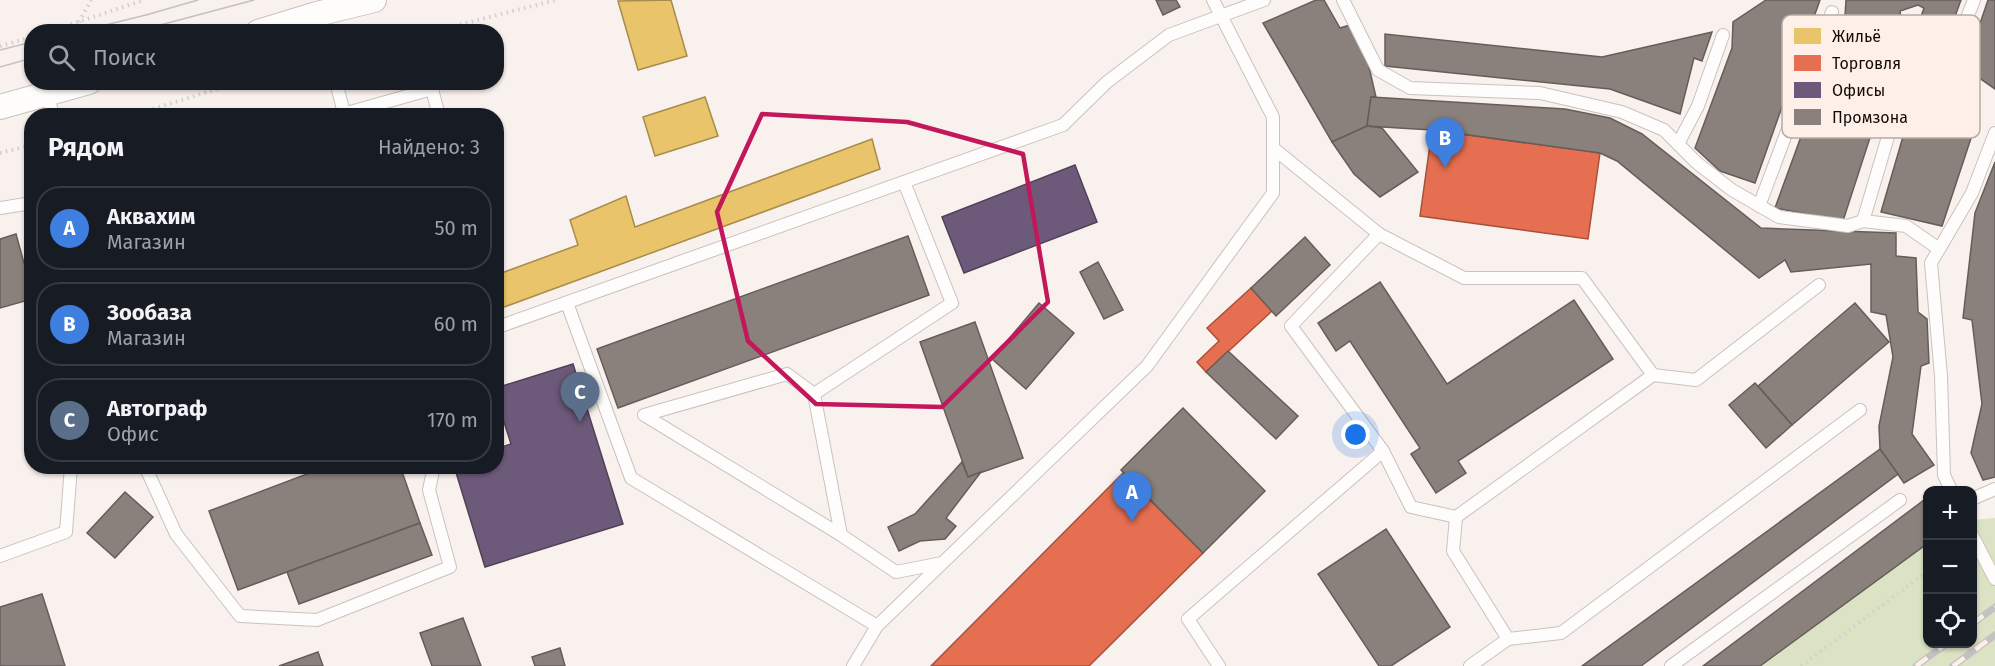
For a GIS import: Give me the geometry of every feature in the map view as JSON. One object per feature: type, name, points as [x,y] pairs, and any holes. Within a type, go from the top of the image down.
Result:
[{"type":"street","points":[[320,23],[374,0]]},
{"type":"street","points":[[0,107],[51,105],[75,90]]},
{"type":"lane","points":[[852,666],[877,626],[1147,366],[1274,193],[1273,117],[1213,0]]},
{"type":"lane","points":[[504,325],[1063,125],[1107,82],[1169,35],[1264,0]]},
{"type":"lane","points":[[1343,0],[1378,70],[1410,88],[1540,93],[1622,112],[1664,130],[1697,163],[1732,190],[1779,217],[1848,226],[1863,221],[1906,226],[1939,249]]},
{"type":"lane","points":[[1968,15],[1974,0]]},
{"type":"lane","points":[[1678,144],[1698,106],[1723,35]]},
{"type":"lane","points":[[337,90],[339,108]]},
{"type":"lane","points":[[362,108],[428,90]]},
{"type":"lane","points":[[432,90],[437,108]]},
{"type":"lane","points":[[1949,486],[1944,475],[1941,376],[1931,263],[1972,193],[1995,134]]},
{"type":"lane","points":[[1759,206],[1785,138]]},
{"type":"lane","points":[[1863,221],[1888,138]]},
{"type":"lane","points":[[1273,148],[1379,234],[1464,278],[1582,278],[1653,375]]},
{"type":"lane","points":[[814,394],[952,303],[904,182]]},
{"type":"lane","points":[[0,208],[24,204]]},
{"type":"lane","points":[[1379,234],[1291,326],[1383,451],[1411,507],[1456,517],[1653,375],[1696,380],[1819,285]]},
{"type":"lane","points":[[567,303],[631,478],[877,626]]},
{"type":"lane","points":[[841,535],[814,394],[787,374],[644,416],[841,535],[896,572],[942,563]]},
{"type":"lane","points":[[1470,666],[1508,639],[1561,633],[1860,410]]},
{"type":"lane","points":[[1219,666],[1188,619],[1383,451]]},
{"type":"lane","points":[[0,556],[66,532],[70,474]]},
{"type":"lane","points":[[149,474],[176,534],[240,616],[317,620],[450,567],[429,490],[432,474]]},
{"type":"lane","points":[[1977,497],[1995,489]]},
{"type":"lane","points":[[1671,666],[1900,500]]},
{"type":"lane","points":[[1456,517],[1453,551],[1508,639]]},
{"type":"lane","points":[[1975,540],[1995,579]]},
{"type":"path","points":[[79,22],[91,0]]},
{"type":"path","points":[[73,24],[144,0]]},
{"type":"path","points":[[462,24],[556,0]]},
{"type":"path","points":[[0,46],[24,39]]},
{"type":"path","points":[[156,108],[214,90]]},
{"type":"path","points":[[0,153],[24,147]]},
{"type":"path","points":[[1801,666],[1923,574]]},
{"type":"highlighted area","points":[[762,114],[907,122],[1023,154],[1048,302],[942,407],[816,404],[748,341],[717,212]]},
{"type":"green space","points":[[1995,518],[1995,666],[1760,666],[1923,546],[1923,648],[1977,648],[1977,520]]},
{"type":"building: Жильё","points":[[671,0],[687,56],[638,70],[618,1]]},
{"type":"building: Жильё","points":[[705,97],[718,136],[655,156],[643,117]]},
{"type":"building: Жильё","points":[[872,139],[880,169],[504,307],[504,272],[578,245],[570,220],[626,196],[635,227]]},
{"type":"building: Торговля","points":[[1432,130],[1600,153],[1588,239],[1420,216]]},
{"type":"building: Торговля","points":[[1251,288],[1272,311],[1206,372],[1197,362],[1219,341],[1207,328]]},
{"type":"building: Торговля","points":[[1123,473],[1203,553],[1089,666],[931,666]]},
{"type":"building: Офисы","points":[[1075,165],[1097,222],[964,273],[942,217]]},
{"type":"building: Офисы","points":[[573,364],[623,524],[485,567],[456,474],[504,474],[504,446],[511,444],[504,422],[504,386]]},
{"type":"building: Промзона","points":[[1156,0],[1176,0],[1180,7],[1163,15]]},
{"type":"building: Промзона","points":[[1316,0],[1324,0],[1340,28],[1350,25],[1369,67],[1376,97],[1371,97],[1367,126],[1332,142],[1263,23]]},
{"type":"building: Промзона","points":[[1766,0],[1820,0],[1815,15],[1782,15],[1782,107],[1755,183],[1720,171],[1695,148],[1732,48],[1733,22]]},
{"type":"building: Промзона","points":[[1846,0],[1961,0],[1956,15],[1922,15],[1924,8],[1918,5],[1900,11],[1900,15],[1845,15]]},
{"type":"building: Промзона","points":[[1988,0],[1995,0],[1995,89],[1980,78],[1980,24]]},
{"type":"building: Промзона","points":[[1712,32],[1702,61],[1694,58],[1680,114],[1610,89],[1385,66],[1385,34],[1602,57]]},
{"type":"building: Промзона","points":[[1371,97],[1565,109],[1610,118],[1642,134],[1761,228],[1896,233],[1896,256],[1916,258],[1918,312],[1927,319],[1929,363],[1921,366],[1912,434],[1934,465],[1904,483],[1880,449],[1879,426],[1893,357],[1886,315],[1871,312],[1871,264],[1791,272],[1785,260],[1759,278],[1617,161],[1600,153],[1432,130],[1367,126]]},
{"type":"building: Промзона","points":[[1367,126],[1382,128],[1418,172],[1380,197],[1354,174],[1332,142]]},
{"type":"building: Промзона","points":[[1801,138],[1870,138],[1843,221],[1775,208]]},
{"type":"building: Промзона","points":[[1903,138],[1971,138],[1942,226],[1881,212]]},
{"type":"building: Промзона","points":[[1995,162],[1995,477],[1983,480],[1971,453],[1982,404],[1972,320],[1963,318],[1975,213]]},
{"type":"building: Промзона","points":[[16,234],[24,263],[24,301],[0,308],[0,239]]},
{"type":"building: Промзона","points":[[908,236],[929,295],[618,408],[597,349]]},
{"type":"building: Промзона","points":[[1305,237],[1330,265],[1276,316],[1251,288]]},
{"type":"building: Промзона","points":[[1098,262],[1123,310],[1104,319],[1080,272]]},
{"type":"building: Промзона","points":[[1380,282],[1447,384],[1574,300],[1613,359],[1458,461],[1466,473],[1436,493],[1411,454],[1420,448],[1350,341],[1336,351],[1318,323]]},
{"type":"building: Промзона","points":[[1039,303],[1074,333],[1026,389],[992,359]]},
{"type":"building: Промзона","points":[[1855,303],[1889,342],[1792,425],[1758,386]]},
{"type":"building: Промзона","points":[[975,322],[1023,458],[968,477],[920,342]]},
{"type":"building: Промзона","points":[[1228,351],[1298,416],[1276,439],[1206,372]]},
{"type":"building: Промзона","points":[[1755,383],[1792,425],[1766,448],[1729,405]]},
{"type":"building: Промзона","points":[[1183,408],[1265,491],[1203,553],[1121,470]]},
{"type":"building: Промзона","points":[[1880,449],[1898,474],[1641,666],[1582,666]]},
{"type":"building: Промзона","points":[[962,462],[968,477],[981,472],[946,518],[956,526],[945,539],[920,541],[899,551],[888,527],[915,514]]},
{"type":"building: Промзона","points":[[307,474],[403,474],[420,523],[238,590],[209,511]]},
{"type":"building: Промзона","points":[[125,492],[153,517],[115,558],[87,533]]},
{"type":"building: Промзона","points":[[1923,501],[1923,547],[1760,666],[1703,666]]},
{"type":"building: Промзона","points":[[420,523],[432,555],[299,604],[287,572]]},
{"type":"building: Промзона","points":[[1386,529],[1450,627],[1391,666],[1379,666],[1318,574]]},
{"type":"building: Промзона","points":[[42,594],[65,666],[0,666],[0,607]]},
{"type":"building: Промзона","points":[[463,618],[481,666],[432,666],[420,633]]},
{"type":"building: Промзона","points":[[560,648],[565,666],[535,666],[532,657]]},
{"type":"building: Промзона","points":[[318,652],[323,666],[279,666]]},
{"type":"tram line","points":[[109,24],[198,0]]},
{"type":"tram line","points":[[164,24],[254,0]]},
{"type":"tram line","points":[[0,50],[24,44]]},
{"type":"tram line","points":[[0,67],[24,60]]},
{"type":"railway","points":[[1977,620],[1995,607]]},
{"type":"railway","points":[[1953,666],[1995,635]]},
{"type":"railway","points":[[1916,666],[1941,648]]},
{"type":"place","name":"Зообаза","points":[[1445,168]]},
{"type":"place","name":"Автограф","points":[[580,422]]},
{"type":"place","name":"Аквахим","points":[[1132,522]]}]
